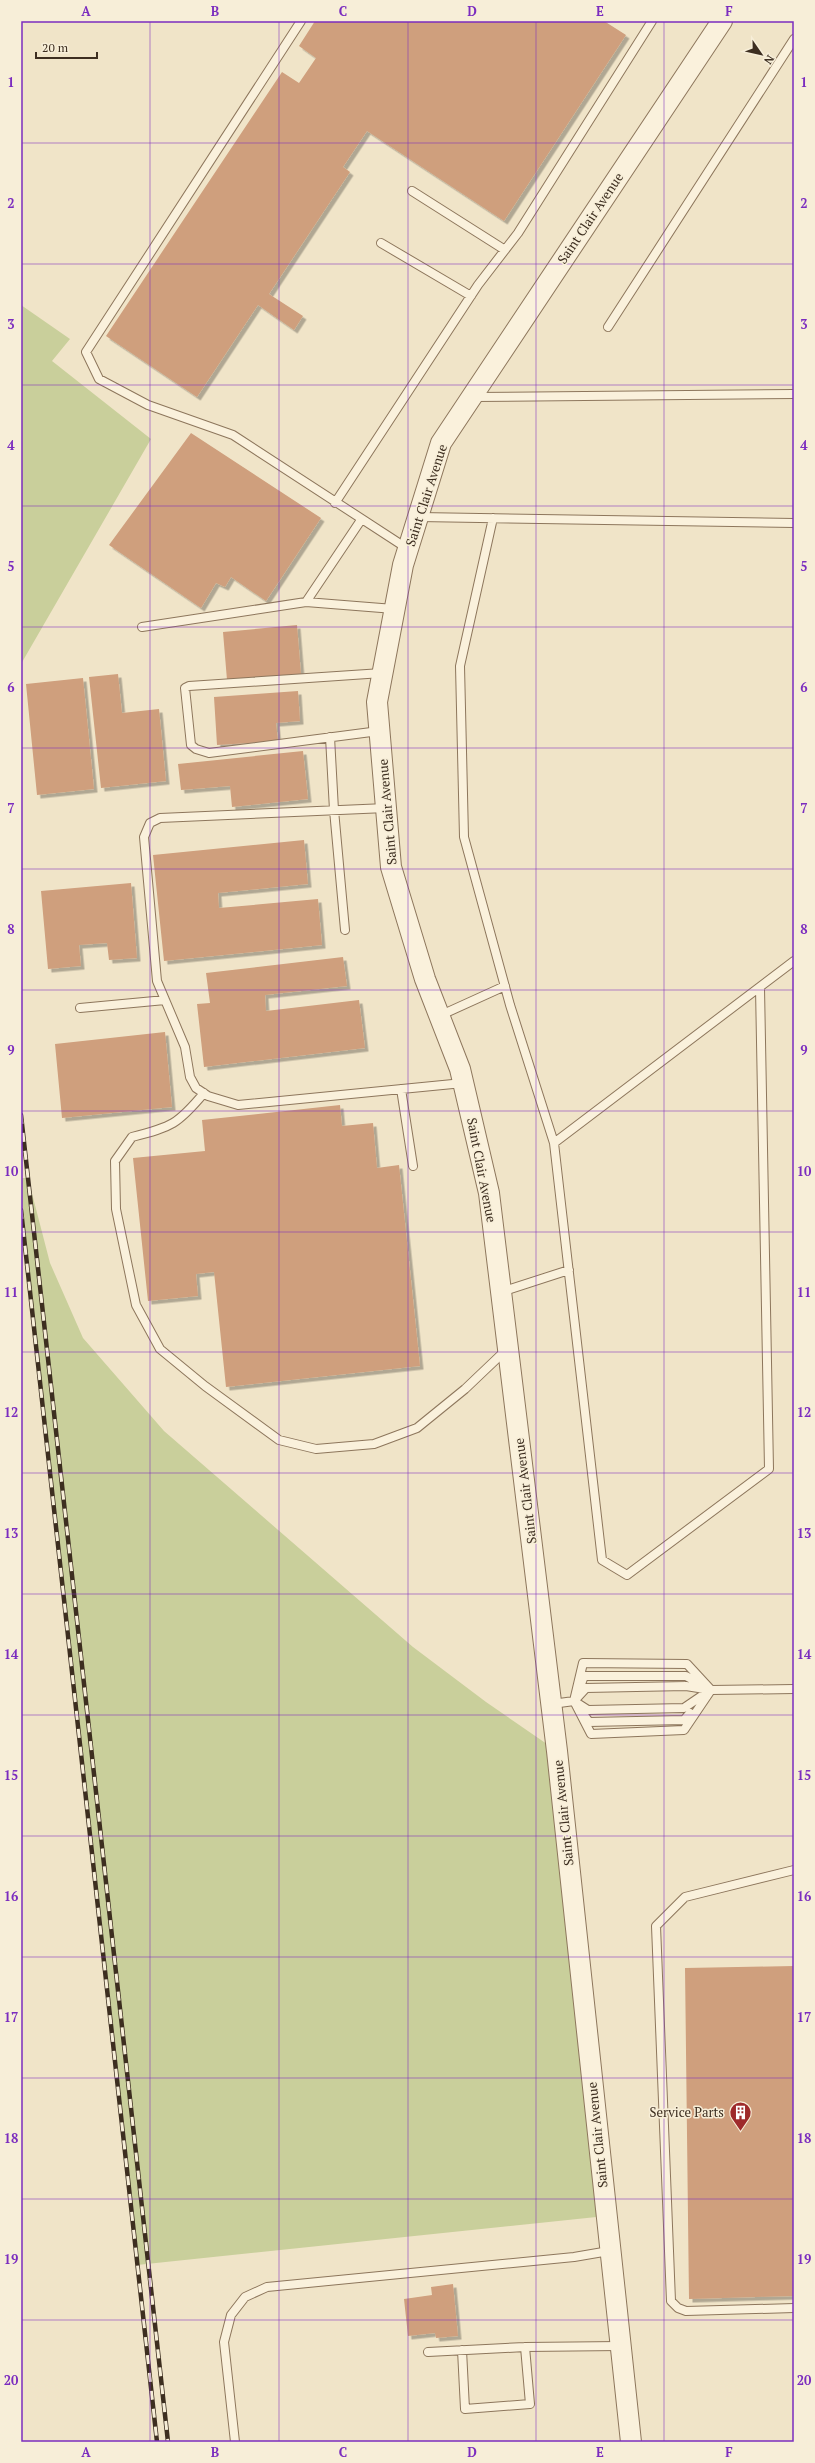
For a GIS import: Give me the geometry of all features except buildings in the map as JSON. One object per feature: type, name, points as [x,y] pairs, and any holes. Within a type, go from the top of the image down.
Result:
[{"type":"street","name":"Saint Clair Avenue","points":[[631,2442],[551,1704],[489,1193],[460,1069],[425,979],[391,867],[377,702],[394,609],[408,549],[441,443],[718,22]]},
{"type":"lane","points":[[301,21],[86,352],[99,380],[148,404],[233,435],[361,520],[408,549]]},
{"type":"lane","points":[[335,503],[471,296],[518,234],[652,21]]},
{"type":"lane","points":[[608,327],[794,38]]},
{"type":"lane","points":[[412,191],[505,250]]},
{"type":"lane","points":[[381,243],[471,296]]},
{"type":"lane","points":[[472,397],[794,394]]},
{"type":"lane","points":[[418,517],[794,523]]},
{"type":"lane","points":[[493,518],[460,666],[464,837],[505,986],[554,1143],[602,1560],[627,1575],[769,1469],[760,988]]},
{"type":"lane","points":[[306,602],[361,520]]},
{"type":"lane","points":[[142,626],[306,602],[394,609]]},
{"type":"lane","points":[[379,731],[209,753],[196,749],[191,745],[185,688],[189,686],[382,673]]},
{"type":"lane","points":[[330,738],[334,810],[345,930]]},
{"type":"lane","points":[[386,808],[160,818],[150,823],[144,836],[157,981],[185,1047],[190,1077],[196,1088],[204,1093],[238,1105],[464,1083]]},
{"type":"lane","points":[[554,1143],[794,961]]},
{"type":"lane","points":[[439,1016],[505,986]]},
{"type":"lane","points":[[80,1008],[165,1000]]},
{"type":"lane","points":[[400,1089],[413,1166]]},
{"type":"lane","points":[[204,1093],[183,1118],[162,1129],[132,1137],[115,1161],[116,1210],[136,1305],[160,1349],[205,1386],[279,1440],[316,1449],[374,1444],[417,1428],[465,1389],[508,1349]]},
{"type":"lane","points":[[501,1292],[569,1270]]},
{"type":"lane","points":[[583,1663],[687,1664],[711,1690],[684,1730],[590,1734],[574,1701],[583,1663]]},
{"type":"lane","points":[[574,1701],[584,1676],[686,1676],[711,1690]]},
{"type":"lane","points":[[551,1704],[574,1701],[586,1688],[686,1686],[711,1690],[794,1689]]},
{"type":"lane","points":[[574,1701],[588,1710],[684,1708],[711,1690]]},
{"type":"lane","points":[[574,1701],[589,1722],[684,1720],[711,1690]]},
{"type":"lane","points":[[794,1870],[685,1897],[656,1926],[671,2301],[678,2308],[686,2310],[794,2308]]},
{"type":"lane","points":[[235,2442],[224,2342],[231,2315],[245,2297],[266,2287],[288,2284],[574,2257],[610,2251]]},
{"type":"lane","points":[[428,2352],[525,2347],[620,2346]]},
{"type":"lane","points":[[462,2350],[465,2409],[530,2404],[525,2347]]},
{"type":"green space","points":[[21,305],[70,339],[52,361],[151,439],[21,664]]},
{"type":"green space","points":[[21,1178],[28,1178],[50,1263],[83,1338],[164,1431],[413,1647],[486,1702],[557,1751],[606,2216],[137,2265],[21,1210]]},
{"type":"railway","points":[[21,1115],[168,2442]]},
{"type":"railway","points":[[21,1210],[157,2442]]},
{"type":"place","name":"Service Parts","points":[[740,2132]]}]
